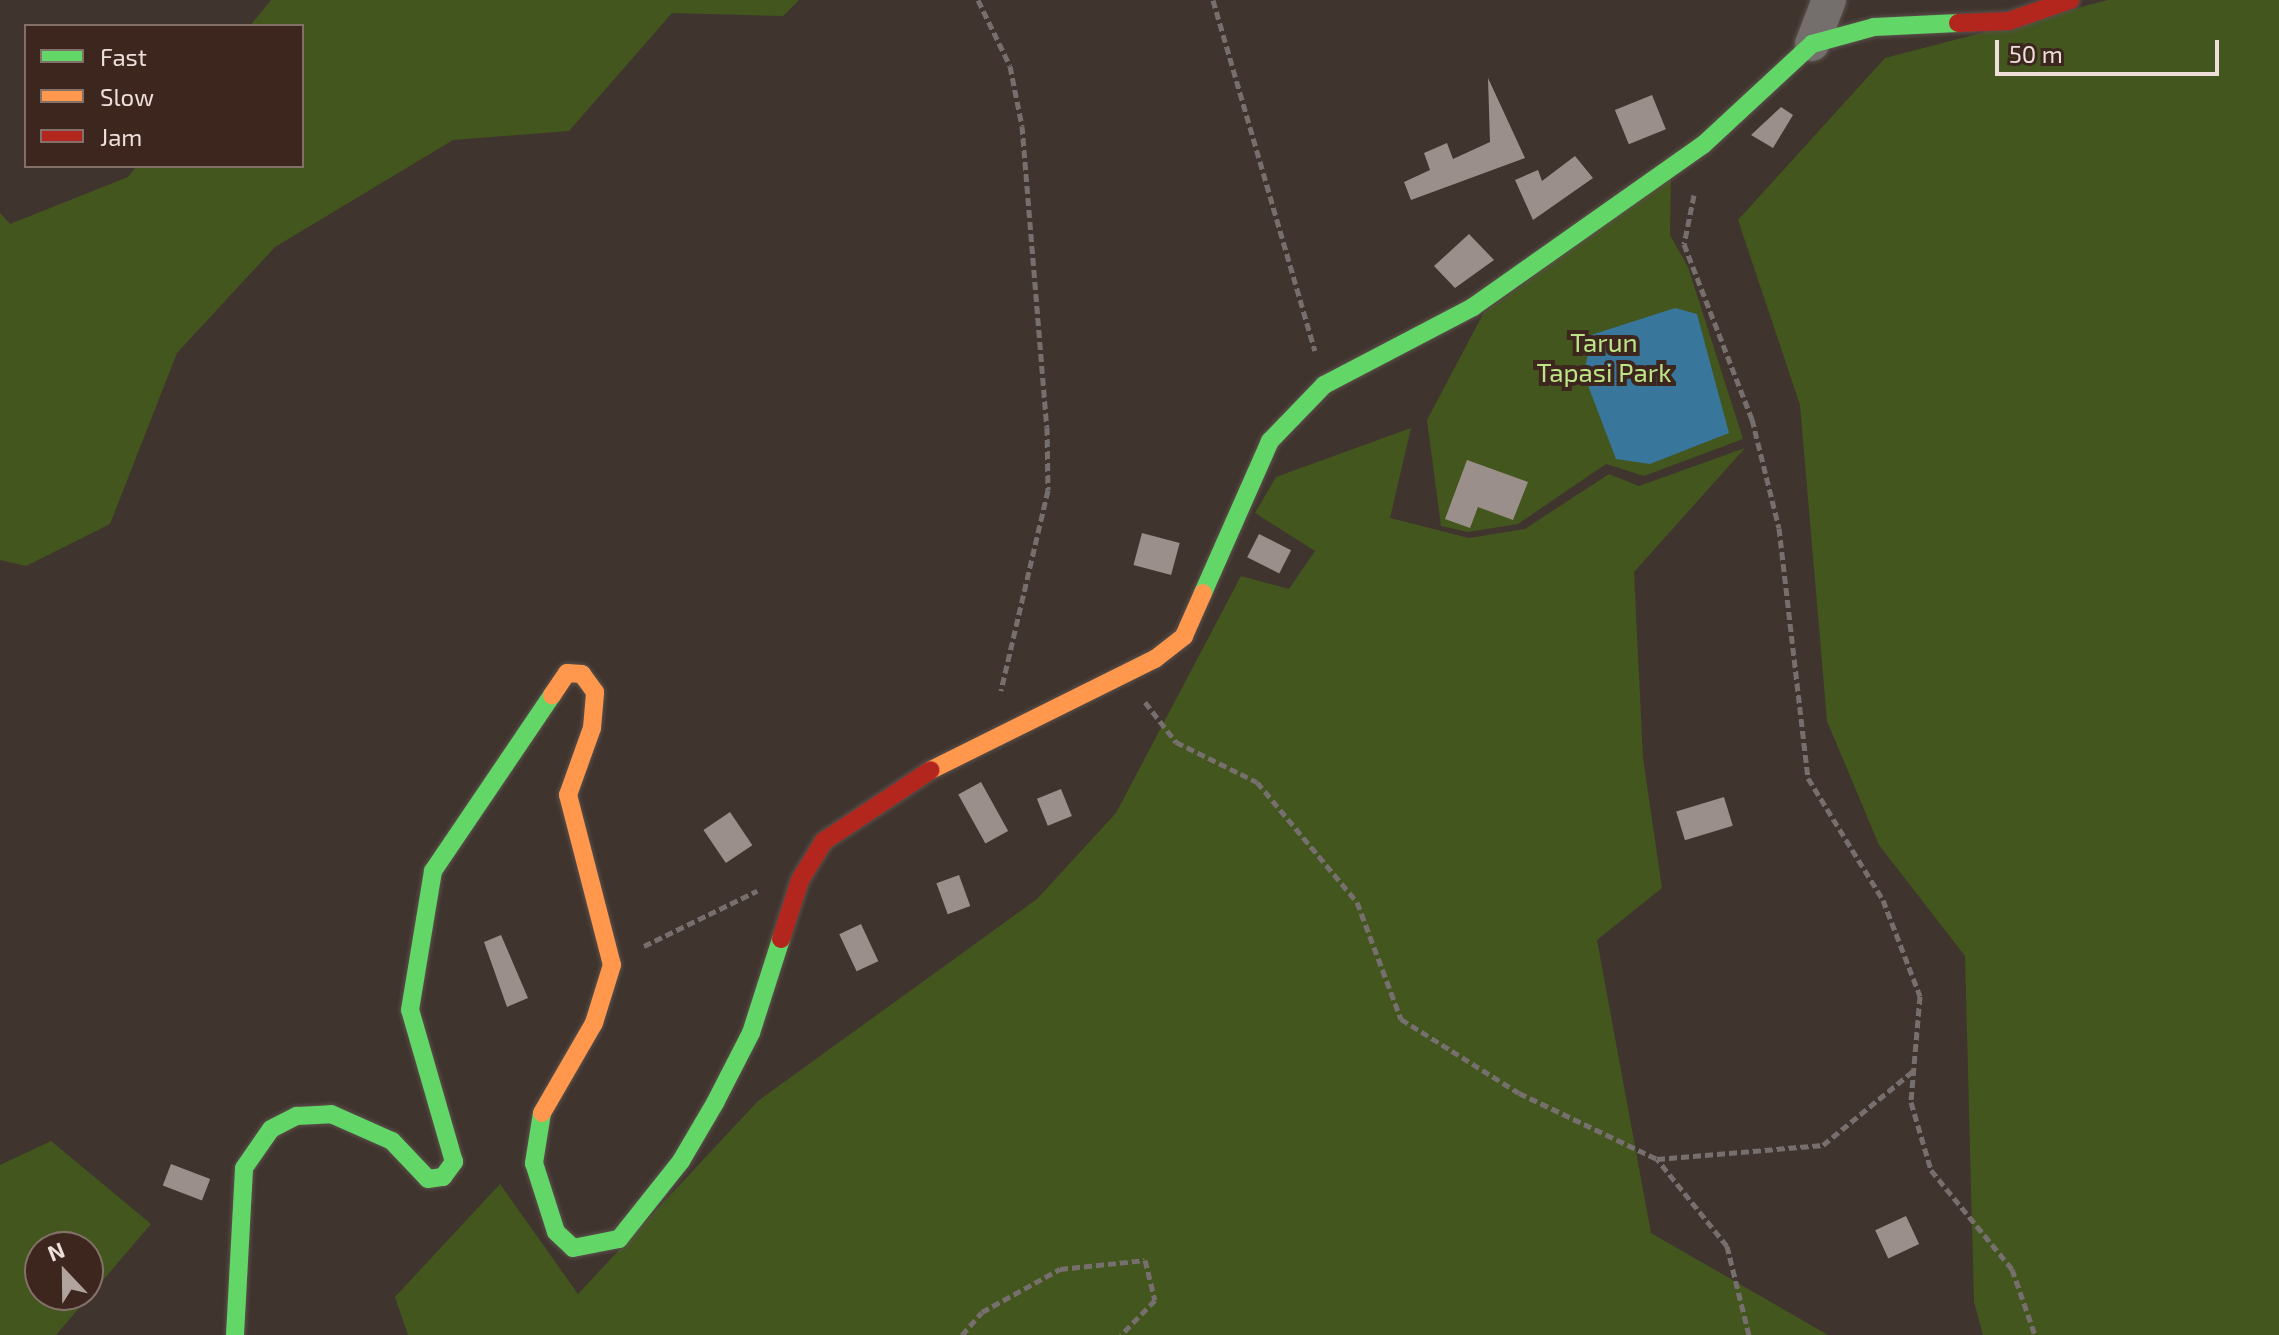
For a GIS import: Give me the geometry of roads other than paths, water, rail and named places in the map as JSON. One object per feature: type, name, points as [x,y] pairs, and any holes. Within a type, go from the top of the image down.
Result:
[{"type":"main road","points":[[235,1335],[244,1168],[271,1129],[297,1116],[331,1114],[392,1141],[428,1179],[450,1171],[454,1153],[410,1010],[433,871],[560,680],[575,671],[595,692],[592,728],[568,795],[612,965],[594,1023],[542,1113],[534,1163],[544,1213],[573,1248],[619,1239],[681,1161],[751,1033],[800,880],[824,841],[964,749],[1123,674],[1184,636],[1270,441],[1324,385],[1473,307],[1703,145],[1812,44],[1874,27],[2009,21],[2070,0]]},
{"type":"street","points":[[1812,44],[1829,0]]},
{"type":"water","points":[[1675,308],[1697,314],[1729,433],[1650,464],[1616,459],[1584,375],[1591,335]]},
{"type":"park label","name":"Tarun Tapasi Park","points":[[1604,357]]}]
